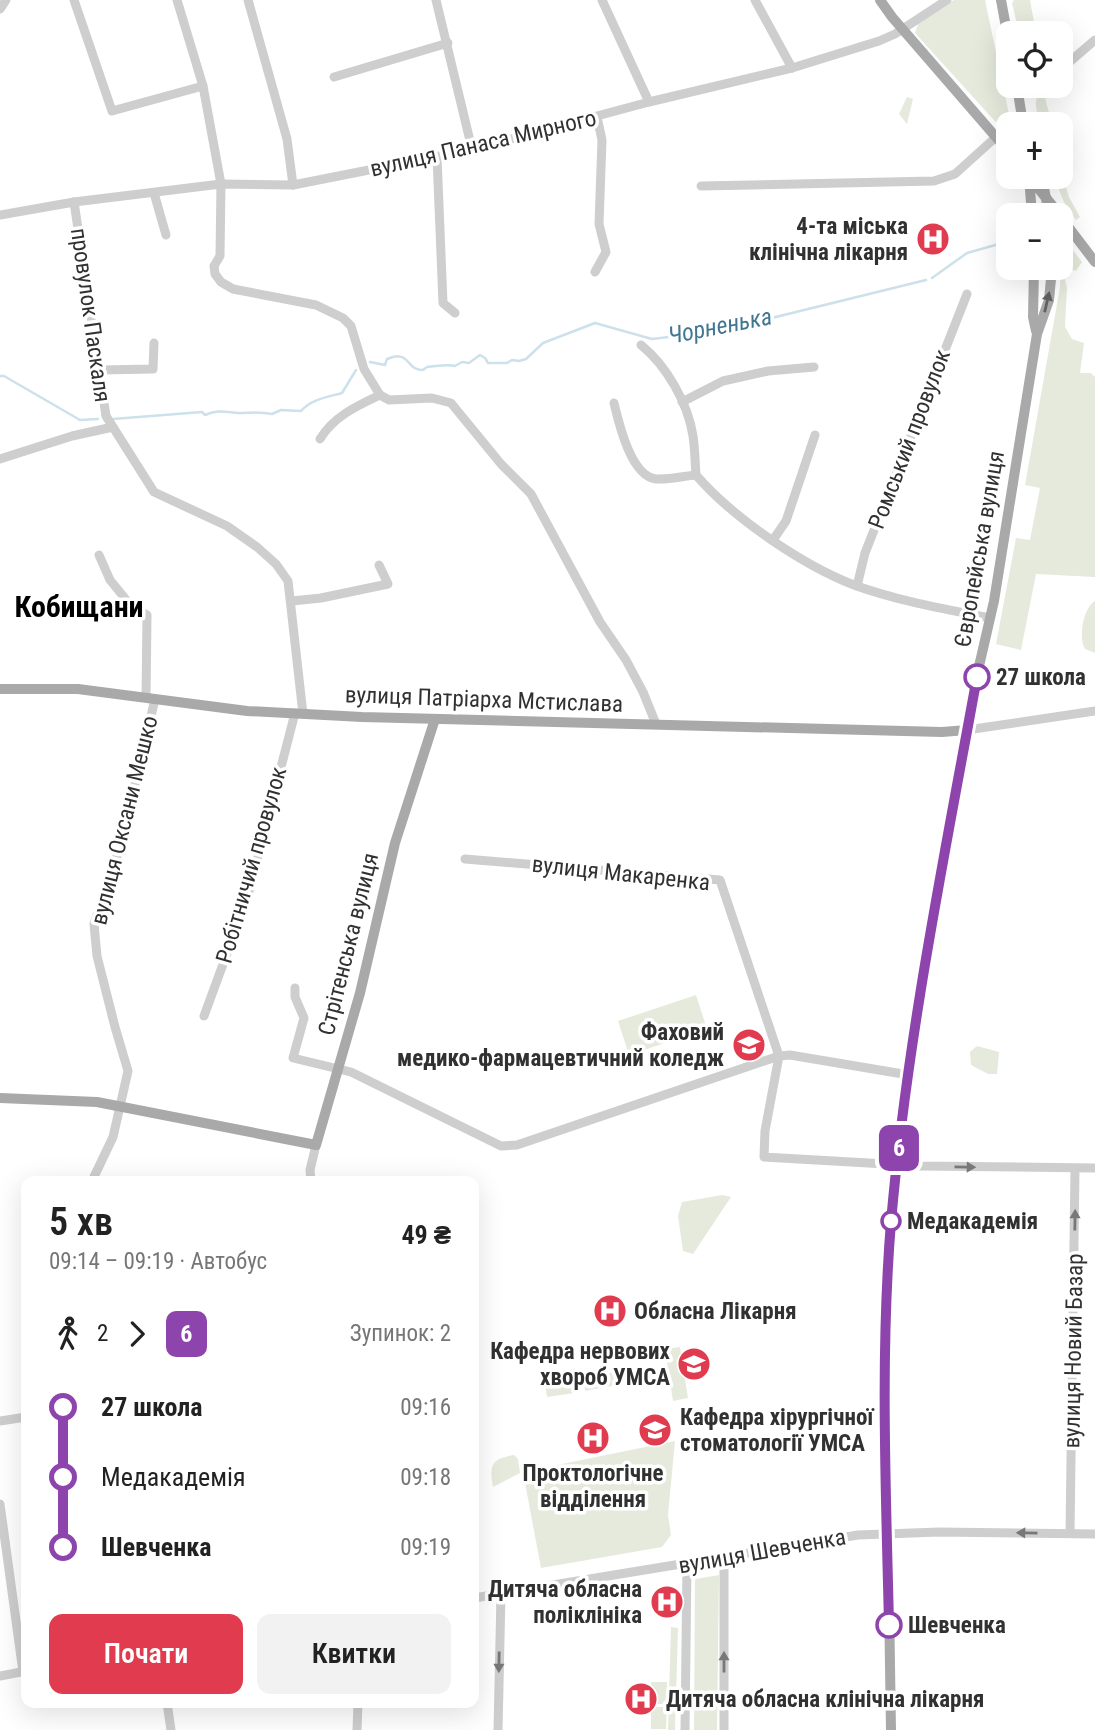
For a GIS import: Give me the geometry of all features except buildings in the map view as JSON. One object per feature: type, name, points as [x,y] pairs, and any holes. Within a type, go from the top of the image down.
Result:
[{"type":"main road","points":[[880,0],[996,137]]},
{"type":"main road","points":[[1001,0],[1005,21]]},
{"type":"main road","points":[[1038,189],[1049,203]]},
{"type":"main road","points":[[1045,189],[1047,203]]},
{"type":"main road","points":[[1073,232],[1095,262]]},
{"type":"main road","name":"Європейська вулиця","points":[[1034,280],[1033,317],[1037,334]]},
{"type":"main road","name":"Європейська вулиця","points":[[891,1730],[885,1340],[897,1165],[909,1075],[968,730],[990,618],[1037,334],[1049,300],[1051,280]]},
{"type":"main road","name":"вулиця Патріарха Мстислава","points":[[0,689],[78,690],[247,711],[299,714],[943,732],[968,730]]},
{"type":"main road","name":"Стрітенська вулиця","points":[[316,1145],[360,993],[395,843],[435,719]]},
{"type":"main road","points":[[0,1098],[97,1101],[316,1145]]},
{"type":"street","points":[[0,9],[6,0]]},
{"type":"street","points":[[74,0],[112,111],[203,86]]},
{"type":"street","points":[[177,0],[203,86],[221,184],[220,256],[215,266],[215,274],[221,282],[233,289],[316,305],[343,318],[351,327],[364,369],[380,395],[389,400],[432,398],[451,403],[501,464],[531,494],[600,622],[626,660],[656,724]]},
{"type":"street","points":[[248,0],[287,139],[293,185]]},
{"type":"street","points":[[436,0],[471,149]]},
{"type":"street","points":[[602,0],[649,102]]},
{"type":"street","points":[[755,0],[792,68]]},
{"type":"street","name":"вулиця Панаса Мирного","points":[[0,215],[74,201],[221,184],[293,185],[437,157],[792,68],[879,41],[903,29],[947,0]]},
{"type":"street","points":[[1073,59],[1095,40]]},
{"type":"street","points":[[334,77],[448,43]]},
{"type":"street","points":[[595,272],[606,252],[599,224],[602,140],[597,117]]},
{"type":"street","points":[[701,186],[934,181],[955,174],[996,137]]},
{"type":"street","points":[[437,157],[443,303],[455,313]]},
{"type":"street","points":[[154,193],[166,235]]},
{"type":"street","name":"провулок Паскаля","points":[[74,201],[106,416],[153,492],[227,526],[276,564],[288,581],[292,601],[299,714]]},
{"type":"street","name":"Ромський провулок","points":[[857,586],[865,553],[967,294]]},
{"type":"street","points":[[100,370],[153,369],[154,344]]},
{"type":"street","points":[[641,345],[653,355],[682,402],[692,433],[696,475],[731,508],[774,540],[833,576],[899,599],[990,618]]},
{"type":"street","points":[[682,402],[723,382],[768,371],[814,367]]},
{"type":"street","points":[[320,439],[327,427],[348,411],[380,395]]},
{"type":"street","points":[[614,403],[625,444],[644,473],[655,479],[696,475]]},
{"type":"street","points":[[0,459],[72,436],[113,427]]},
{"type":"street","points":[[774,540],[786,521],[815,435]]},
{"type":"street","name":"вулиця Оксани Мешко","points":[[94,1176],[113,1137],[128,1071],[97,956],[94,924],[121,844],[150,699],[147,615],[132,607],[110,580],[99,555]]},
{"type":"street","points":[[292,601],[321,598],[388,584],[379,565]]},
{"type":"street","points":[[968,730],[1095,711]]},
{"type":"street","name":"Робітничий провулок","points":[[204,1016],[247,899],[299,714]]},
{"type":"street","name":"вулиця Макаренка","points":[[465,859],[720,880],[779,1056]]},
{"type":"street","points":[[295,988],[295,997],[304,1018],[293,1058],[351,1072],[501,1146],[508,1146],[779,1056],[790,1055],[909,1075]]},
{"type":"street","points":[[779,1056],[765,1130],[764,1157],[897,1165],[1095,1168]]},
{"type":"street","name":"Стрітенська вулиця","points":[[311,1176],[316,1145]]},
{"type":"street","name":"вулиця Новий Базар","points":[[1070,1533],[1075,1169]]},
{"type":"street","points":[[0,1422],[21,1418]]},
{"type":"street","points":[[0,1504],[21,1645]]},
{"type":"street","name":"вулиця Шевченка","points":[[479,1597],[858,1535],[939,1532],[1095,1534]]},
{"type":"street","points":[[724,1557],[724,1730]]},
{"type":"street","points":[[685,1730],[687,1563]]},
{"type":"street","points":[[498,1730],[501,1594]]},
{"type":"street","points":[[0,1676],[21,1673]]},
{"type":"street","points":[[168,1708],[171,1730]]},
{"type":"street","points":[[357,1730],[358,1708]]},
{"type":"shaded area","points":[[954,0],[985,0],[996,52],[996,98],[1006,98],[1008,112],[996,112],[996,122],[915,33],[918,24]]},
{"type":"shaded area","points":[[1014,0],[1030,0],[1034,21],[1016,21],[1012,3]]},
{"type":"shaded area","points":[[907,97],[913,99],[907,124],[899,114]]},
{"type":"shaded area","points":[[1037,98],[1045,98],[1049,112],[1038,112]]},
{"type":"shaded area","points":[[1059,189],[1067,189],[1072,203],[1064,202]]},
{"type":"shaded area","points":[[1073,204],[1080,217],[1076,220],[1073,216]]},
{"type":"shaded area","points":[[1073,250],[1082,262],[1076,271],[1073,270]]},
{"type":"shaded area","points":[[1060,280],[1065,280],[1065,327],[1072,339],[1084,343],[1080,373],[1091,373],[1095,377],[1095,577],[1036,574],[1021,650],[996,644],[1016,538],[1030,540],[1040,488],[1025,485]]},
{"type":"shaded area","points":[[1095,601],[1095,653],[1085,649],[1082,638],[1087,610]]},
{"type":"shaded area","points":[[696,995],[707,1029],[629,1055],[618,1021]]},
{"type":"shaded area","points":[[977,1046],[999,1052],[997,1074],[988,1074],[971,1065],[970,1052]]},
{"type":"shaded area","points":[[722,1195],[731,1197],[693,1254],[683,1251],[678,1216],[682,1202]]},
{"type":"shaded area","points":[[680,1347],[688,1398],[673,1401],[665,1349]]},
{"type":"shaded area","points":[[626,1370],[628,1383],[585,1391],[583,1378]]},
{"type":"shaded area","points":[[579,1379],[581,1392],[547,1397],[545,1384]]},
{"type":"shaded area","points":[[675,1441],[668,1515],[671,1535],[662,1547],[541,1568],[523,1472]]},
{"type":"shaded area","points":[[514,1455],[518,1459],[520,1473],[493,1487],[493,1464]]},
{"type":"shaded area","points":[[719,1575],[717,1730],[694,1730],[695,1579]]},
{"type":"shaded area","points":[[671,1627],[678,1628],[675,1730],[668,1730]]},
{"type":"shaded area","points":[[651,1682],[667,1682],[667,1704],[651,1704]]},
{"type":"shaded area","points":[[651,1707],[667,1707],[666,1729],[651,1729]]},
{"type":"waterway","name":"Чорненька","points":[[932,278],[967,253],[996,245]]},
{"type":"waterway","name":"Чорненька","points":[[370,362],[385,365],[387,359],[400,356],[413,367],[422,370],[427,367],[469,363],[480,355],[488,363],[507,363],[526,359],[543,343],[595,323],[652,339],[719,331],[926,280]]},
{"type":"waterway","name":"Чорненька","points":[[113,419],[202,412],[205,415],[218,411],[272,414],[281,410],[301,411],[315,401],[342,393],[356,370]]},
{"type":"waterway","name":"Чорненька","points":[[0,376],[80,420],[98,419]]},
{"type":"bus line","name":"6","points":[[889,1625],[885,1340],[891,1223],[903,1110],[977,677]]},
{"type":"place","name":"4-та міська клінічна лікарня","points":[[933,239]]},
{"type":"place","name":"27 школа","points":[[977,677]]},
{"type":"place","name":"Фаховий медико-фармацевтичний коледж","points":[[749,1045]]},
{"type":"place","name":"Медакадемія","points":[[891,1221]]},
{"type":"place","name":"Обласна Лікарня","points":[[610,1311]]},
{"type":"place","name":"Кафедра нервових хвороб УМСА","points":[[694,1364]]},
{"type":"place","name":"Кафедра хірургічної стоматології УМСА","points":[[655,1430]]},
{"type":"place","name":"Проктологічне відділення","points":[[593,1438]]},
{"type":"place","name":"Дитяча обласна поліклініка","points":[[667,1602]]},
{"type":"place","name":"Шевченка","points":[[889,1625]]},
{"type":"place","name":"Дитяча обласна клінічна лікарня","points":[[641,1699]]},
{"type":"district","name":"Кобищани","points":[[79,607]]}]
